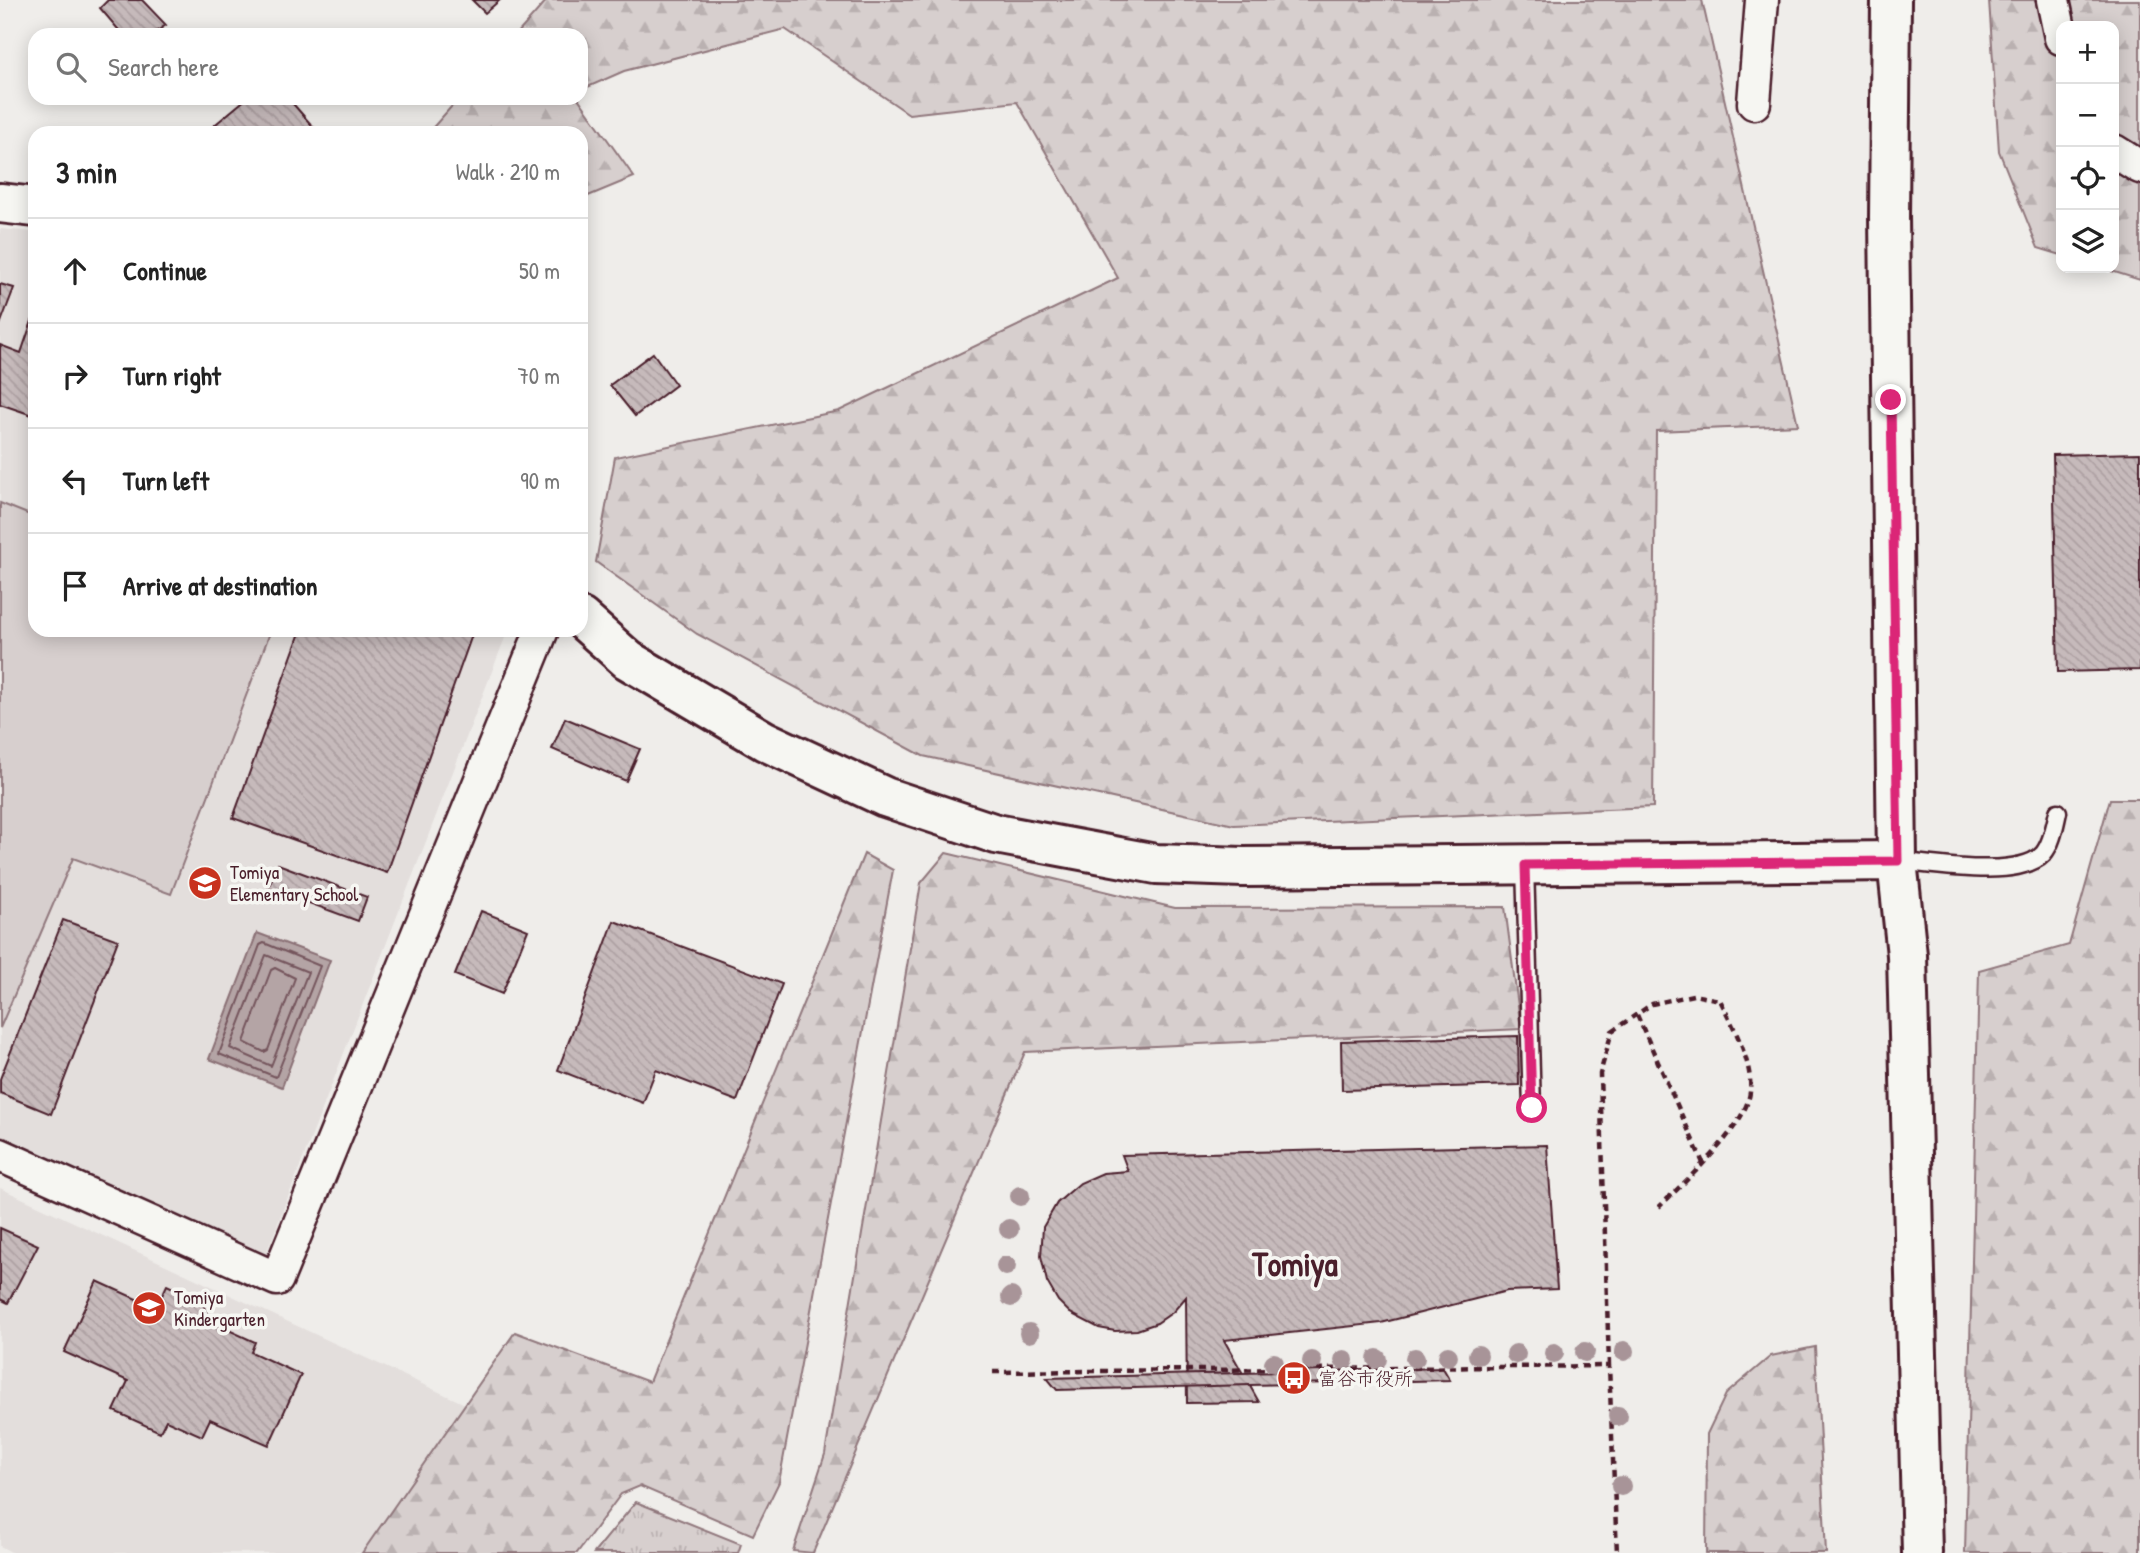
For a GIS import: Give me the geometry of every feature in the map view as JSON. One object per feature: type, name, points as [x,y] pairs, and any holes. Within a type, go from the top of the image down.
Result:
[{"type":"street","points":[[1754,103],[1762,0]]},
{"type":"street","points":[[1891,0],[1889,217],[1898,861],[1907,955],[1922,1553]]},
{"type":"street","points":[[2053,0],[2057,21]]},
{"type":"street","points":[[2119,154],[2140,167]]},
{"type":"street","points":[[0,203],[28,206]]},
{"type":"street","points":[[588,624],[628,660],[765,741],[885,797],[996,835],[1156,864],[1243,867],[1898,861]]},
{"type":"street","points":[[0,1155],[277,1279],[539,637]]},
{"type":"lane","points":[[1898,861],[1987,868],[2022,866],[2043,854],[2058,812]]},
{"type":"lane","points":[[1525,865],[1532,1108]]},
{"type":"path","points":[[1617,1553],[1600,1074],[1612,1031],[1652,1004],[1693,995],[1720,1000],[1741,1043],[1750,1093],[1735,1126],[1659,1207]]},
{"type":"path","points":[[1637,1015],[1703,1163]]},
{"type":"path","points":[[993,1371],[1349,1366],[1609,1366]]},
{"type":"path","points":[[1349,1366],[1350,1387]]},
{"type":"shaded area","name":"Tomiya Elementary School","points":[[0,229],[28,231],[28,637],[505,637],[266,1254],[0,1136]]},
{"type":"shaded area","name":"Tomiya Kindergarten","points":[[0,1188],[465,1404],[362,1553],[13,1553],[0,1546]]},
{"type":"green space","points":[[547,0],[1702,0],[1798,425],[1656,431],[1653,807],[1234,825],[923,756],[697,634],[596,562],[615,457],[839,411],[1118,278],[1017,102],[909,114],[785,29],[624,71],[588,87],[588,28],[522,28]]},
{"type":"green space","points":[[1989,0],[2140,0],[2140,280],[2118,273],[2119,21],[2056,21],[2056,253],[2038,248],[1999,151]]},
{"type":"green space","points":[[453,105],[583,105],[634,177],[588,196],[588,126],[434,126]]},
{"type":"green space","points":[[0,503],[28,514],[28,637],[268,637],[171,894],[73,858],[0,1028]]},
{"type":"green space","points":[[2110,799],[2140,799],[2140,1553],[1965,1553],[1979,970],[2069,945]]},
{"type":"green space","points":[[946,853],[1175,908],[1505,907],[1521,1029],[1025,1052],[813,1553],[793,1551],[825,1454],[921,883]]},
{"type":"green space","points":[[864,854],[893,870],[779,1482],[753,1535],[640,1486],[621,1494],[577,1553],[362,1553],[515,1332],[649,1382]]},
{"type":"green space","points":[[1815,1347],[1826,1553],[1706,1553],[1707,1434],[1726,1394],[1771,1356]]},
{"type":"green space","points":[[636,1502],[741,1544],[738,1553],[594,1553]]},
{"type":"water","points":[[257,933],[330,960],[282,1087],[209,1059]]},
{"type":"building","points":[[108,0],[142,0],[166,25],[162,28],[117,28],[100,8]]},
{"type":"building","points":[[472,0],[500,0],[485,13]]},
{"type":"building","points":[[239,105],[294,105],[312,126],[213,126]]},
{"type":"building","points":[[0,284],[14,288],[0,325]]},
{"type":"building","points":[[28,333],[28,414],[0,404],[0,345],[21,353]]},
{"type":"building","points":[[653,353],[676,385],[635,416],[610,385]]},
{"type":"building","points":[[2140,453],[2140,670],[2058,672],[2053,455]]},
{"type":"building","points":[[298,637],[471,637],[387,873],[233,818]]},
{"type":"building","points":[[565,718],[640,749],[626,781],[552,749]]},
{"type":"building","points":[[278,864],[367,897],[358,921],[268,888]]},
{"type":"building","points":[[481,911],[528,930],[502,994],[455,975]]},
{"type":"building","points":[[63,920],[118,940],[51,1114],[0,1093],[0,1079]]},
{"type":"building","points":[[614,921],[782,984],[737,1101],[656,1070],[643,1103],[558,1070]]},
{"type":"building","points":[[1518,1036],[1519,1085],[1342,1090],[1341,1041]]},
{"type":"building","points":[[1547,1145],[1557,1289],[1507,1291],[1381,1323],[1224,1340],[1259,1402],[1187,1403],[1186,1297],[1173,1312],[1157,1323],[1137,1330],[1115,1331],[1099,1328],[1070,1313],[1058,1301],[1047,1282],[1041,1256],[1043,1227],[1057,1203],[1080,1183],[1103,1173],[1128,1171],[1122,1155]]},
{"type":"building","points":[[0,1228],[38,1245],[8,1303],[0,1299]]},
{"type":"building","points":[[97,1281],[156,1308],[167,1285],[201,1301],[211,1322],[255,1342],[251,1352],[301,1375],[269,1445],[210,1419],[202,1436],[166,1420],[160,1432],[114,1411],[128,1381],[64,1352]]},
{"type":"building","points":[[1443,1368],[1450,1380],[1057,1390],[1047,1378]]},
{"type":"place","name":"Tomiya Elementary School","points":[[205,883]]},
{"type":"place","name":"Tomiya Kindergarten","points":[[149,1308]]},
{"type":"place","name":"富谷市役所","points":[[1294,1378]]},
{"type":"district","name":"Tomiya","points":[[1295,1264]]},
{"type":"route","points":[[1532,1108],[1525,865],[1898,861],[1891,400]]}]
